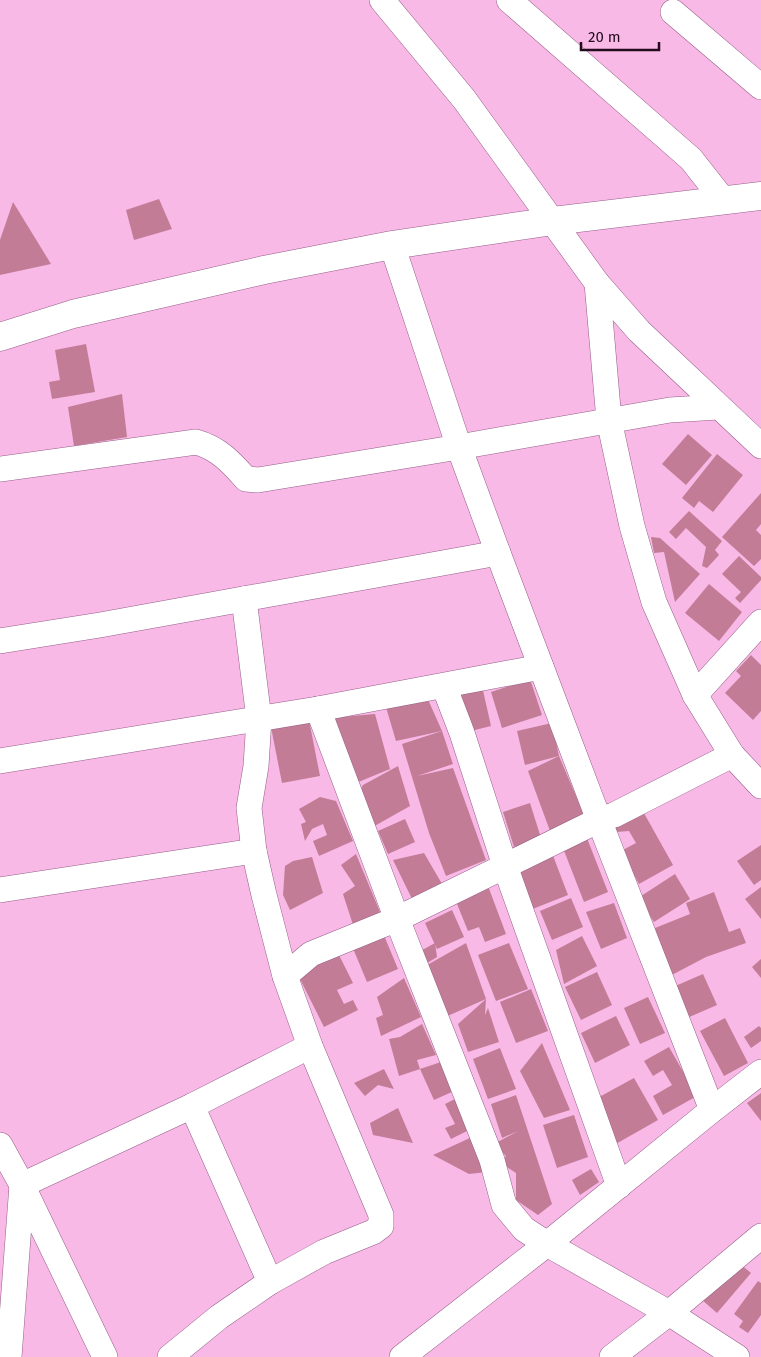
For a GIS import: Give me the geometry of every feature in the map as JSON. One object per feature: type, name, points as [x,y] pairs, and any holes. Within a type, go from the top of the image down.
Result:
[{"type":"street","points":[[382,0],[464,99],[597,283],[639,331],[761,446]]},
{"type":"street","points":[[509,0],[691,159],[724,200]]},
{"type":"street","points":[[672,4],[761,87]]},
{"type":"street","points":[[0,337],[73,314],[264,270],[392,245],[553,221],[761,196]]},
{"type":"street","points":[[392,245],[459,447],[498,553],[712,1110]]},
{"type":"street","points":[[597,283],[609,420],[632,526],[654,602],[695,695],[732,755],[761,786]]},
{"type":"street","points":[[0,469],[196,442],[209,445],[246,479],[258,480],[670,410],[718,407]]},
{"type":"street","points":[[0,641],[498,553]]},
{"type":"street","points":[[170,1357],[219,1317],[270,1282],[324,1252],[373,1232],[380,1226],[381,1216],[310,1046],[285,976],[254,851],[249,808],[256,766],[259,719],[244,599]]},
{"type":"street","points":[[695,695],[761,622]]},
{"type":"street","points":[[0,761],[318,710],[541,667]]},
{"type":"street","points":[[444,686],[462,733],[505,866],[618,1186]]},
{"type":"street","points":[[318,710],[397,919],[492,1160],[504,1205],[524,1229],[669,1313],[737,1357]]},
{"type":"street","points":[[285,976],[311,954],[397,919],[599,820],[614,815],[732,755]]},
{"type":"street","points":[[0,890],[254,851]]},
{"type":"street","points":[[22,1185],[192,1106],[310,1046]]},
{"type":"street","points":[[402,1357],[547,1244],[761,1072]]},
{"type":"street","points":[[192,1106],[270,1282]]},
{"type":"street","points":[[0,1145],[22,1185],[105,1357]]},
{"type":"street","points":[[9,1357],[22,1185]]},
{"type":"street","points":[[612,1357],[669,1313],[761,1236]]},
{"type":"building","points":[[159,199],[172,229],[134,240],[126,210]]},
{"type":"building","points":[[13,202],[51,264],[0,275],[0,240]]},
{"type":"building","points":[[86,344],[95,392],[52,399],[49,382],[60,380],[55,350]]},
{"type":"building","points":[[122,394],[127,437],[74,446],[68,407]]},
{"type":"building","points":[[688,434],[712,455],[686,485],[662,464]]},
{"type":"building","points":[[717,454],[743,475],[713,512],[699,501],[694,508],[682,498]]},
{"type":"building","points":[[761,493],[761,524],[756,530],[761,535],[761,559],[754,566],[722,537]]},
{"type":"building","points":[[689,511],[722,541],[715,550],[719,555],[707,568],[702,566],[706,547],[686,528],[676,539],[669,532]]},
{"type":"building","points":[[651,537],[660,538],[700,574],[675,602],[664,552],[654,553]]},
{"type":"building","points":[[739,556],[761,577],[761,580],[740,603],[735,598],[741,592],[722,574]]},
{"type":"building","points":[[709,584],[742,612],[719,641],[685,613]]},
{"type":"building","points":[[751,655],[761,665],[761,711],[753,720],[725,693],[741,676],[736,671]]},
{"type":"building","points":[[530,679],[542,715],[502,728],[491,692]]},
{"type":"building","points":[[482,686],[491,726],[471,731],[447,694]]},
{"type":"building","points":[[426,695],[442,731],[396,741],[385,704]]},
{"type":"building","points":[[375,714],[390,769],[356,783],[329,718]]},
{"type":"building","points":[[308,715],[320,776],[282,783],[270,722]]},
{"type":"building","points":[[552,723],[559,756],[525,765],[517,731]]},
{"type":"building","points":[[442,731],[453,764],[417,776],[453,768],[486,860],[446,876],[429,833],[402,744]]},
{"type":"building","points":[[559,756],[585,817],[550,831],[528,771]]},
{"type":"building","points":[[398,766],[410,806],[371,828],[360,790],[363,785]]},
{"type":"building","points":[[320,797],[336,801],[353,841],[319,856],[313,841],[327,835],[323,824],[312,829],[305,841],[301,824],[306,822],[299,809]]},
{"type":"building","points":[[530,803],[541,838],[514,847],[503,812]]},
{"type":"building","points":[[640,806],[673,865],[639,884],[621,851],[636,843],[629,831],[616,832],[614,815]]},
{"type":"building","points":[[405,819],[415,842],[388,854],[378,831]]},
{"type":"building","points":[[585,833],[608,892],[584,902],[561,843]]},
{"type":"building","points":[[761,845],[761,880],[754,885],[737,861]]},
{"type":"building","points":[[424,853],[445,889],[414,903],[393,860]]},
{"type":"building","points":[[552,853],[568,895],[530,910],[514,868]]},
{"type":"building","points":[[356,854],[385,924],[355,931],[343,894],[355,886],[341,865]]},
{"type":"building","points":[[312,857],[323,893],[290,910],[283,895],[285,866],[293,861]]},
{"type":"building","points":[[675,874],[690,899],[654,922],[638,898]]},
{"type":"building","points":[[488,886],[506,934],[485,942],[479,927],[468,931],[455,899]]},
{"type":"building","points":[[761,887],[761,919],[745,899]]},
{"type":"building","points":[[714,892],[729,932],[740,928],[746,943],[706,957],[668,977],[655,928],[690,914],[686,903]]},
{"type":"building","points":[[571,898],[583,927],[552,940],[540,911]]},
{"type":"building","points":[[614,903],[627,938],[601,949],[586,912]]},
{"type":"building","points":[[452,910],[464,937],[437,949],[425,923]]},
{"type":"building","points":[[383,933],[398,969],[367,982],[352,946]]},
{"type":"building","points":[[582,936],[597,966],[564,984],[556,950]]},
{"type":"building","points":[[435,943],[437,957],[424,965],[417,953]]},
{"type":"building","points":[[466,943],[486,999],[443,1018],[422,968]]},
{"type":"building","points":[[509,943],[528,989],[496,1001],[478,955]]},
{"type":"building","points":[[338,953],[353,983],[337,990],[344,1004],[353,1000],[358,1010],[324,1027],[297,973]]},
{"type":"building","points":[[761,959],[761,978],[752,967]]},
{"type":"building","points":[[597,972],[612,1005],[581,1020],[565,987]]},
{"type":"building","points":[[703,974],[717,1005],[687,1018],[673,987]]},
{"type":"building","points":[[404,978],[421,1017],[381,1036],[376,1018],[383,1015],[377,997]]},
{"type":"building","points":[[531,989],[548,1031],[516,1043],[500,1002]]},
{"type":"building","points":[[648,997],[665,1033],[640,1044],[624,1008]]},
{"type":"building","points":[[486,999],[485,1015],[488,1008],[499,1042],[468,1052],[458,1024]]},
{"type":"building","points":[[616,1016],[630,1045],[595,1063],[581,1033]]},
{"type":"building","points":[[725,1018],[748,1063],[724,1076],[700,1031]]},
{"type":"building","points":[[422,1024],[436,1055],[417,1060],[420,1069],[399,1076],[389,1039],[400,1037]]},
{"type":"building","points":[[759,1026],[761,1028],[761,1041],[751,1048],[744,1037]]},
{"type":"building","points":[[542,1043],[570,1110],[544,1118],[520,1071]]},
{"type":"building","points":[[669,1047],[697,1096],[663,1115],[653,1096],[672,1085],[663,1070],[653,1076],[644,1061]]},
{"type":"building","points":[[500,1048],[516,1089],[488,1099],[473,1059]]},
{"type":"building","points":[[441,1062],[454,1091],[434,1100],[420,1069]]},
{"type":"building","points":[[384,1069],[394,1089],[378,1085],[365,1096],[354,1083]]},
{"type":"building","points":[[634,1078],[658,1120],[614,1145],[590,1102]]},
{"type":"building","points":[[761,1093],[761,1121],[747,1103]]},
{"type":"building","points":[[516,1095],[552,1204],[538,1215],[516,1200],[516,1173],[501,1163],[506,1156],[494,1144],[518,1131],[502,1138],[491,1104]]},
{"type":"building","points":[[457,1098],[473,1128],[451,1139],[445,1128],[455,1124],[445,1104]]},
{"type":"building","points":[[398,1108],[413,1143],[373,1135],[370,1123]]},
{"type":"building","points":[[574,1115],[588,1157],[557,1168],[543,1125]]},
{"type":"building","points":[[472,1137],[487,1172],[469,1174],[433,1155]]},
{"type":"building","points":[[591,1169],[599,1182],[580,1195],[572,1180]]},
{"type":"building","points":[[734,1259],[751,1273],[717,1313],[701,1299]]},
{"type":"building","points":[[758,1281],[761,1283],[761,1315],[748,1333],[739,1327],[743,1321],[734,1314]]}]
